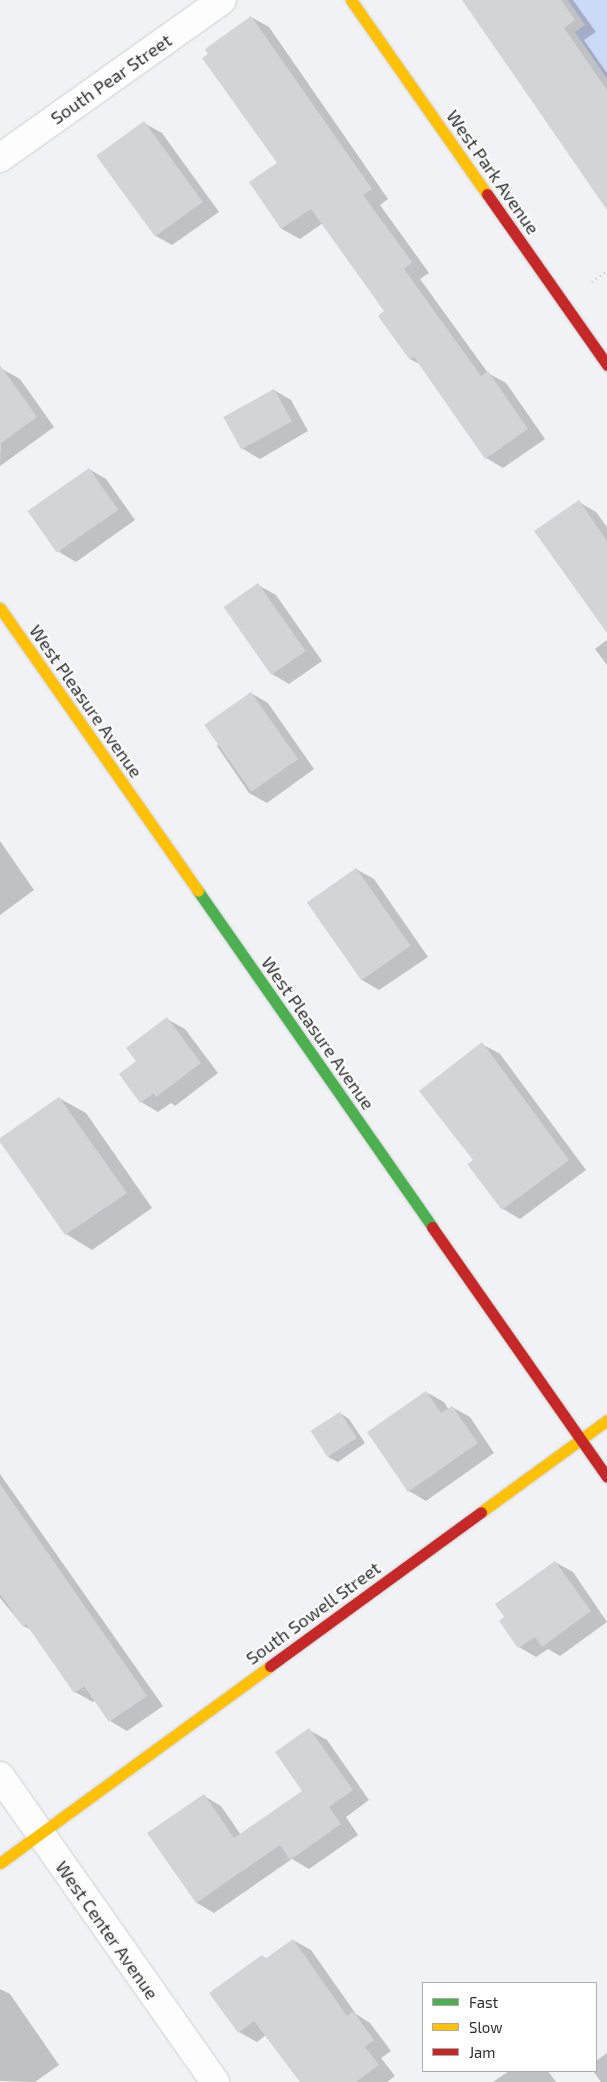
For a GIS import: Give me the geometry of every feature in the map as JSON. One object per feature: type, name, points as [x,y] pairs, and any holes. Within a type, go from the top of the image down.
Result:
[{"type":"street","name":"South Pear Street","points":[[0,158],[222,0]]},
{"type":"street","name":"West Park Avenue","points":[[351,0],[607,365]]},
{"type":"street","name":"West Pleasure Avenue","points":[[0,608],[607,1477]]},
{"type":"street","name":"South Sowell Street","points":[[0,1863],[607,1420]]},
{"type":"street","name":"West Center Avenue","points":[[0,1776],[215,2082]]},
{"type":"path","points":[[592,282],[607,271]]},
{"type":"shaded area","points":[[568,0],[607,0],[607,79],[575,32],[585,25]]},
{"type":"building","points":[[462,0],[561,0],[575,20],[564,28],[607,90],[607,210]]},
{"type":"building","points":[[251,16],[372,189],[363,195],[412,262],[404,269],[481,376],[488,371],[528,429],[485,459],[414,357],[410,360],[378,316],[384,311],[311,209],[281,229],[249,182],[277,163],[202,58],[208,54],[205,49]]},
{"type":"building","points":[[144,121],[203,202],[155,237],[96,156]]},
{"type":"building","points":[[0,365],[37,417],[0,444]]},
{"type":"building","points":[[274,389],[292,421],[241,449],[223,417]]},
{"type":"building","points":[[89,468],[118,510],[57,553],[28,511]]},
{"type":"building","points":[[579,500],[607,541],[607,633],[534,531]]},
{"type":"building","points":[[258,583],[306,651],[271,675],[224,607]]},
{"type":"building","points":[[251,692],[298,759],[251,792],[204,725]]},
{"type":"building","points":[[356,868],[410,946],[361,980],[307,902]]},
{"type":"building","points":[[167,1017],[201,1063],[156,1097],[154,1093],[140,1103],[119,1074],[136,1061],[126,1048]]},
{"type":"building","points":[[482,1042],[569,1160],[502,1210],[467,1164],[473,1160],[419,1091]]},
{"type":"building","points":[[59,1097],[127,1193],[65,1235],[0,1142],[0,1138]]},
{"type":"building","points":[[426,1391],[441,1413],[452,1406],[478,1443],[408,1492],[367,1432]]},
{"type":"building","points":[[340,1412],[357,1438],[328,1457],[311,1431]]},
{"type":"building","points":[[0,1484],[147,1696],[109,1722],[84,1686],[74,1693],[26,1624],[23,1627],[0,1594]]},
{"type":"building","points":[[555,1561],[591,1611],[542,1647],[535,1637],[518,1648],[499,1621],[504,1617],[495,1604]]},
{"type":"building","points":[[309,1728],[353,1790],[329,1807],[341,1824],[290,1860],[280,1845],[196,1903],[147,1833],[204,1794],[234,1838],[302,1791],[275,1752]]},
{"type":"building","points":[[293,1939],[347,2016],[353,2011],[374,2040],[365,2047],[379,2065],[356,2082],[300,2082],[254,2021],[238,2033],[209,1993],[262,1955],[265,1959]]},
{"type":"traffic: fast","points":[[198,891],[432,1227]]},
{"type":"traffic: slow","points":[[351,0],[487,194]]},
{"type":"traffic: slow","points":[[0,608],[198,891]]},
{"type":"traffic: slow","points":[[481,1512],[607,1420]]},
{"type":"traffic: slow","points":[[0,1863],[270,1666]]},
{"type":"traffic: jam","points":[[487,194],[607,365]]},
{"type":"traffic: jam","points":[[432,1227],[607,1477]]},
{"type":"traffic: jam","points":[[270,1666],[481,1512]]}]
